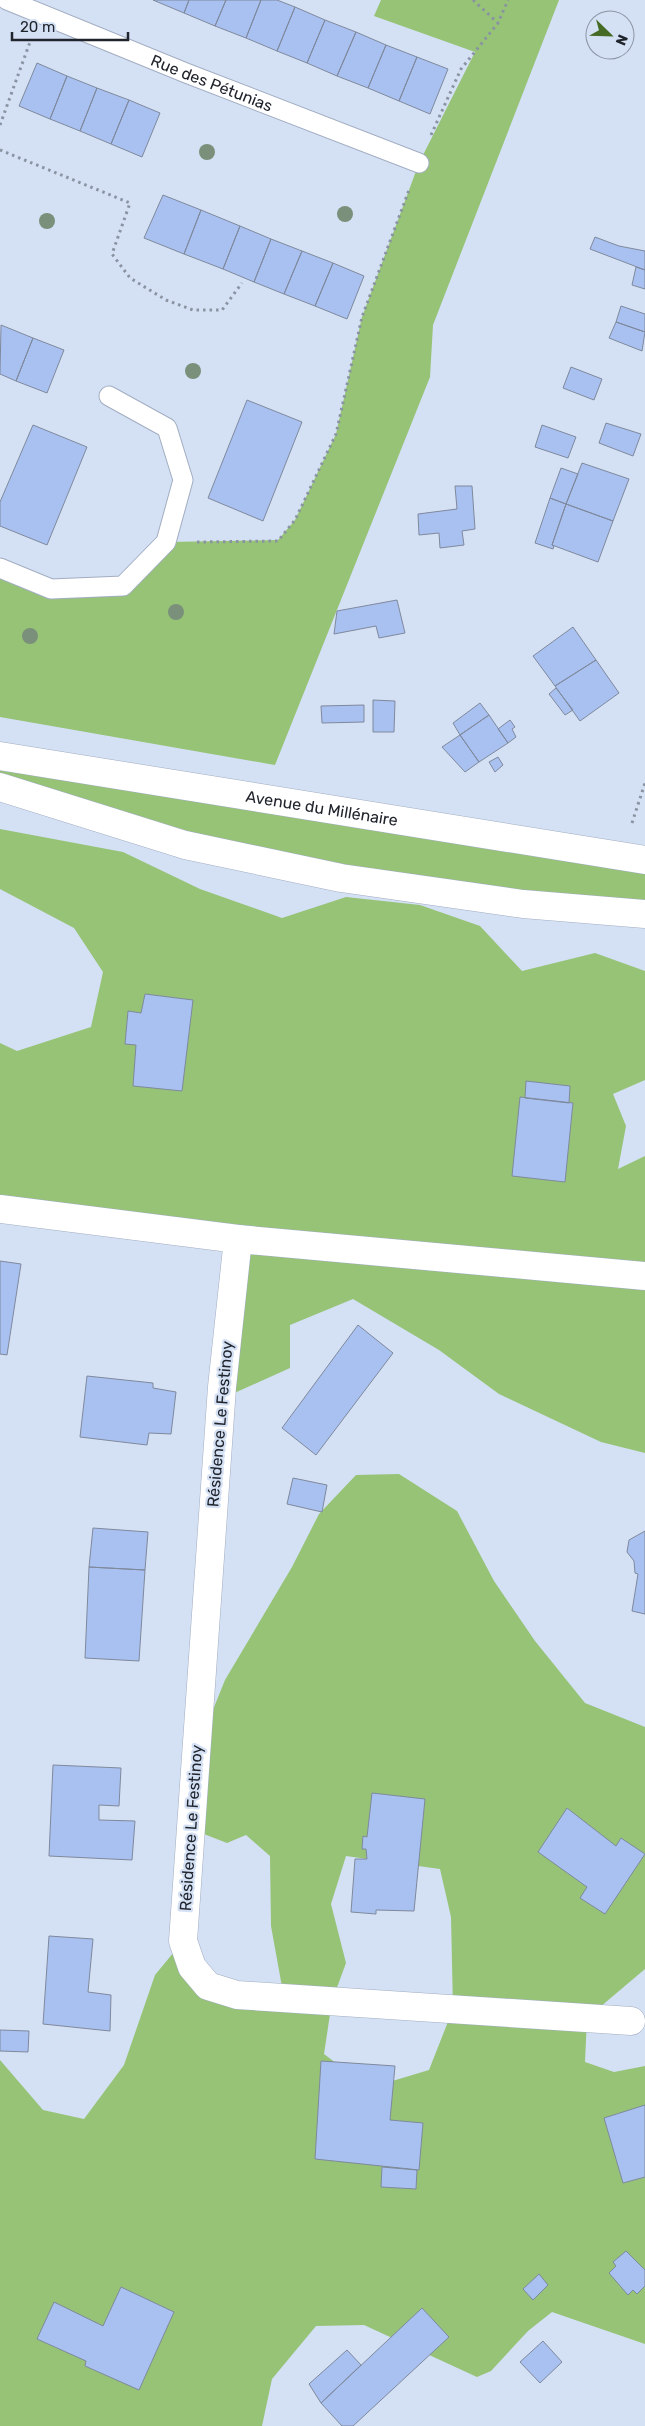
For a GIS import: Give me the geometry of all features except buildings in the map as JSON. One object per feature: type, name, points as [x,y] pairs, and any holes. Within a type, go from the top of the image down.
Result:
[{"type":"street","name":"Avenue du Millénaire","points":[[0,756],[632,858]]},
{"type":"street","points":[[0,787],[186,845],[341,878],[523,904],[645,914]]},
{"type":"street","points":[[0,1209],[238,1239],[645,1276]]},
{"type":"street","name":"Résidence Le Festinoy","points":[[238,1239],[221,1393],[183,1941],[192,1967],[208,1986],[237,1995],[631,2021]]},
{"type":"lane","name":"Rue des Pétunias","points":[[7,0],[186,73],[419,163]]},
{"type":"lane","points":[[0,568],[51,589],[123,586],[166,542],[183,480],[167,428],[109,396]]},
{"type":"path","points":[[473,0],[498,23]]},
{"type":"path","points":[[166,542],[278,540],[295,520],[336,434],[362,317],[419,163],[461,70],[498,23],[508,0]]},
{"type":"path","points":[[0,125],[40,14]]},
{"type":"path","points":[[0,150],[130,203],[112,254],[130,278],[166,300],[193,310],[222,310],[242,283]]},
{"type":"path","points":[[632,858],[645,783]]},
{"type":"green space","points":[[381,0],[559,0],[433,325],[430,377],[275,765],[0,717],[0,568],[51,589],[123,586],[166,542],[278,540],[295,520],[336,434],[362,317],[419,163],[475,52],[374,16]]},
{"type":"green space","points":[[0,756],[645,860],[645,914],[341,878],[0,787]]},
{"type":"green space","points":[[0,829],[123,852],[200,889],[282,918],[346,897],[420,905],[480,926],[522,971],[595,953],[645,971],[645,1080],[613,1094],[626,1126],[618,1169],[645,1156],[645,1453],[601,1442],[499,1394],[439,1350],[353,1299],[290,1325],[290,1368],[221,1399],[238,1239],[0,1209],[0,1043],[17,1051],[91,1027],[103,972],[74,928],[0,889]]},
{"type":"green space","points":[[399,1474],[457,1511],[494,1581],[535,1641],[585,1703],[645,1727],[645,1969],[587,2018],[585,2062],[614,2072],[645,2066],[645,2344],[552,2312],[528,2331],[491,2371],[477,2377],[364,2325],[316,2326],[272,2379],[262,2426],[0,2426],[0,2060],[43,2110],[84,2119],[124,2065],[155,1975],[183,1941],[192,1967],[284,1998],[271,1926],[270,1856],[246,1835],[227,1843],[191,1829],[196,1752],[225,1680],[292,1567],[319,1514],[356,1475]],"holes":[[[346,1856],[440,1869],[451,1917],[453,2009],[429,2070],[369,2088],[324,2054],[332,2001],[346,1963],[331,1904]]]}]
